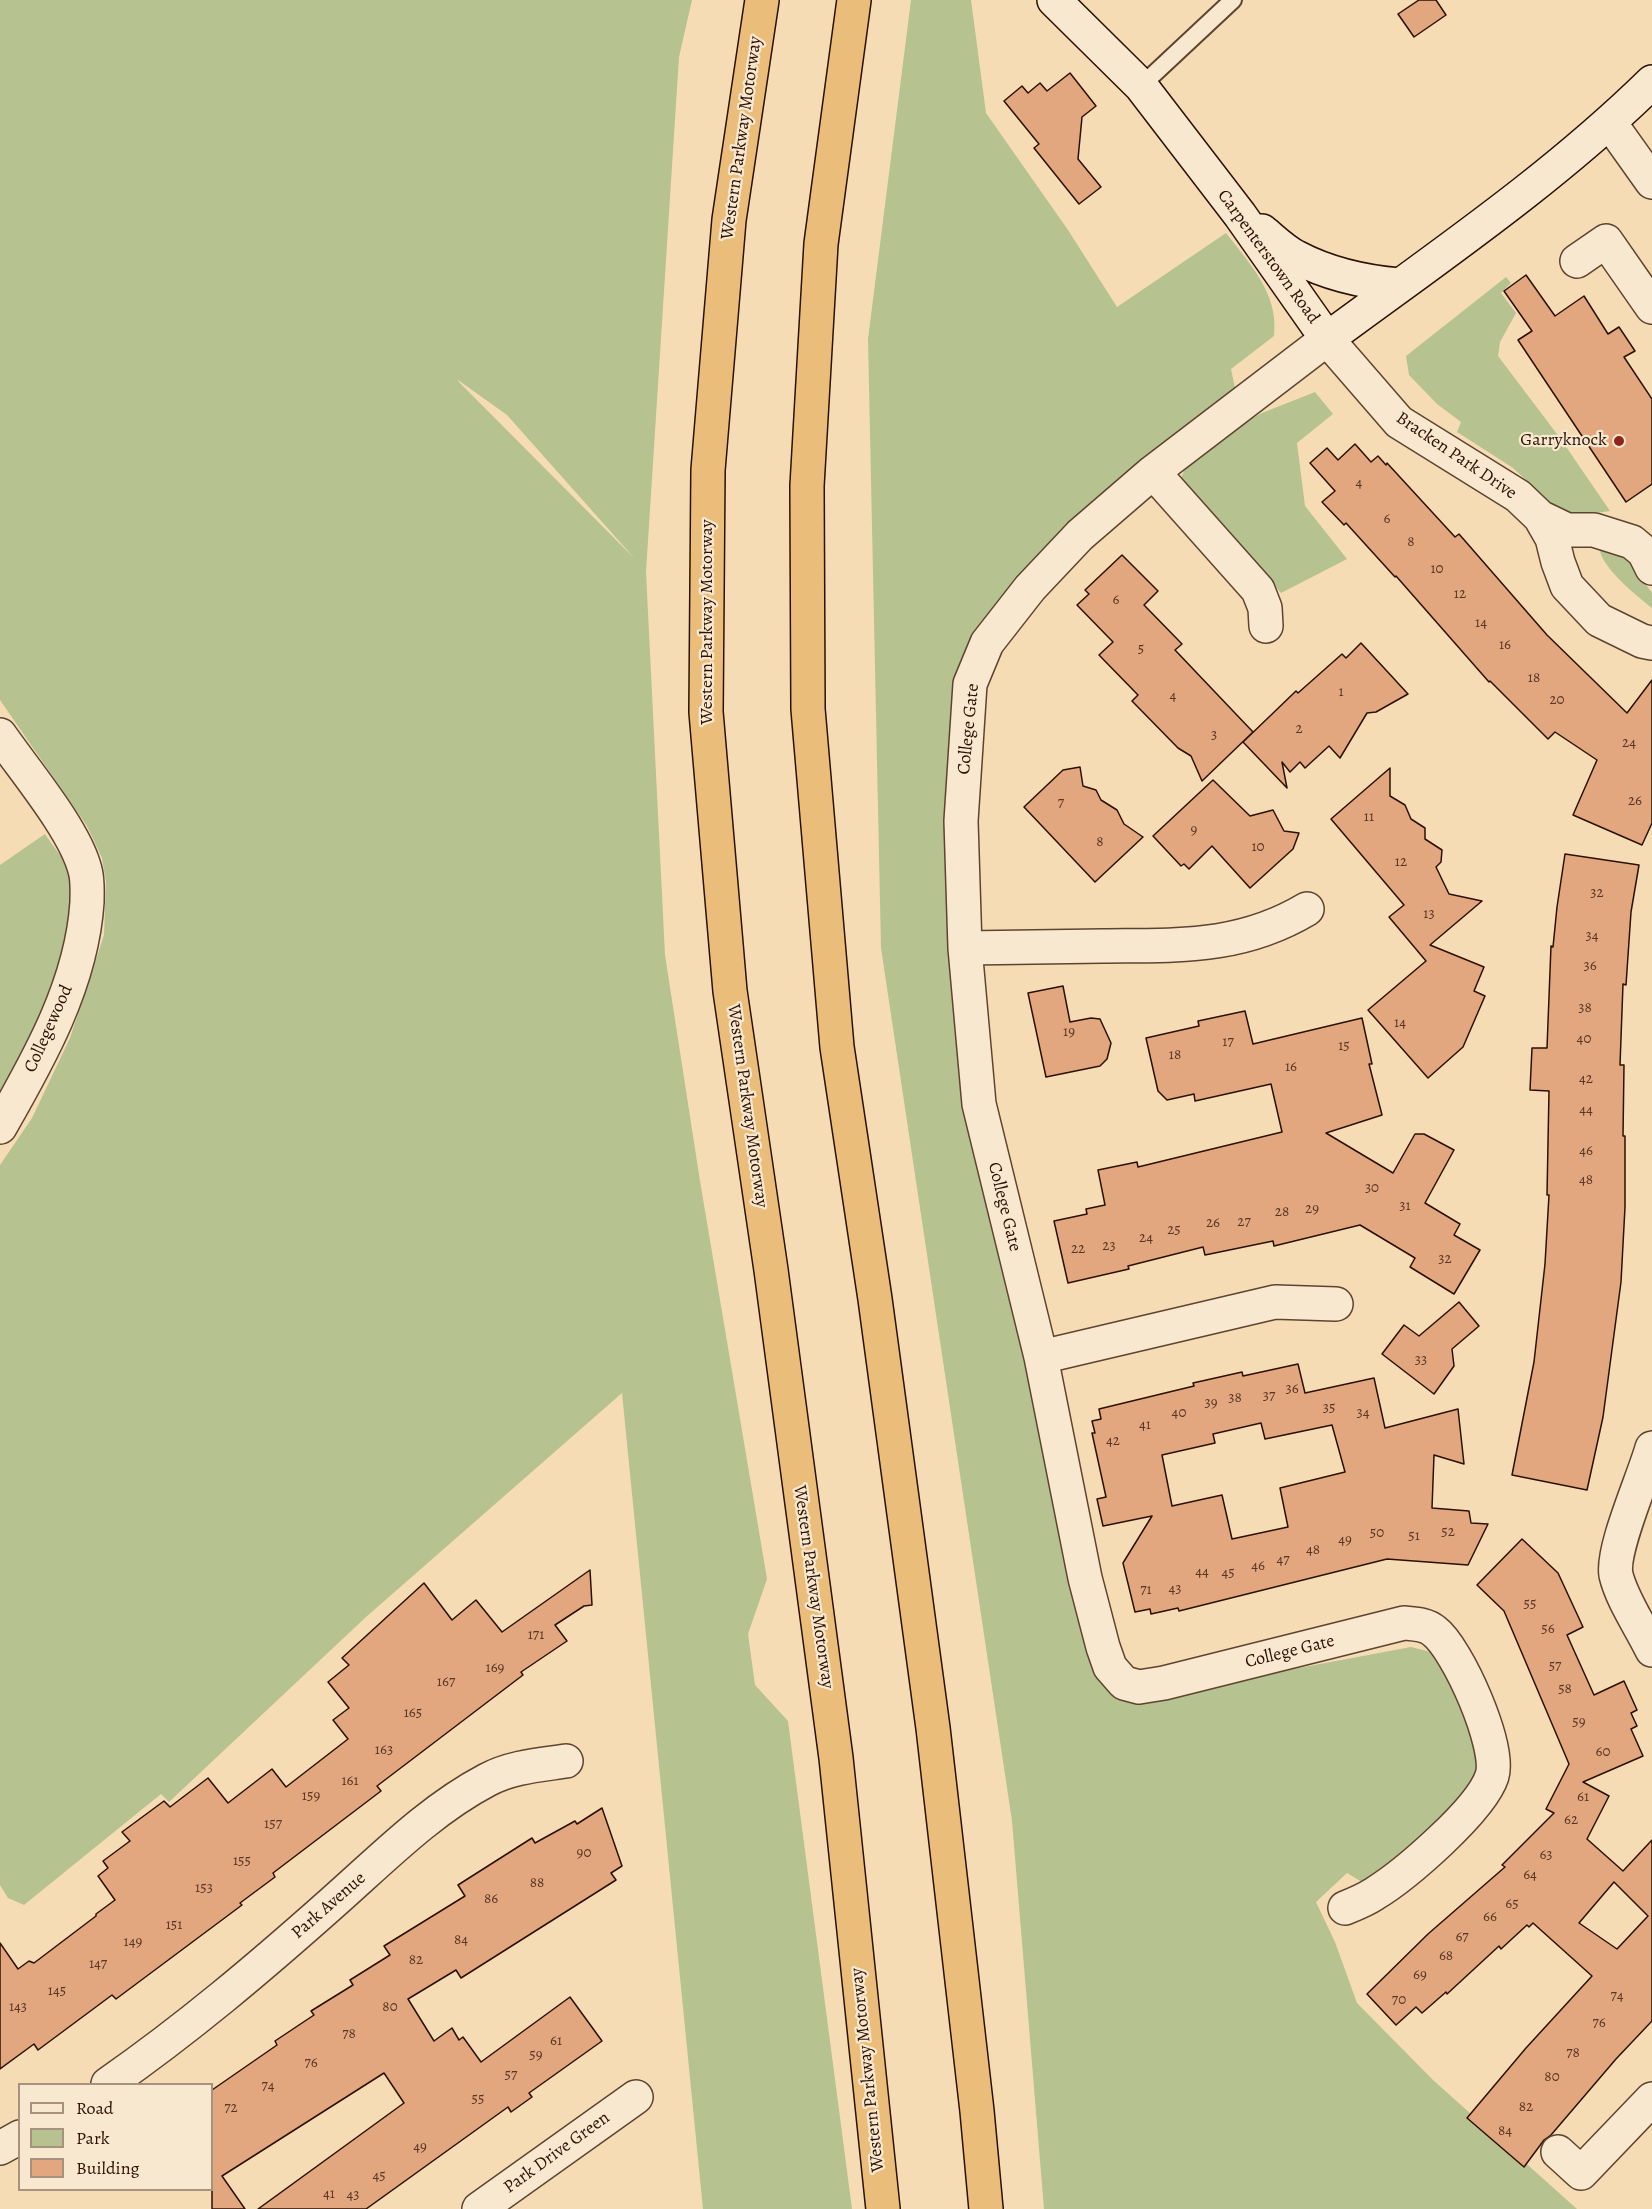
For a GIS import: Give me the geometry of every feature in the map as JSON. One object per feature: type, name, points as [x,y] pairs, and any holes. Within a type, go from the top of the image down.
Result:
[{"type":"highway","name":"Western Parkway Motorway","points":[[762,0],[729,220],[708,470],[706,712],[730,991],[772,1281],[836,1758],[883,2209]]},
{"type":"highway","points":[[854,0],[820,256],[807,486],[807,709],[837,1047],[875,1299],[933,1728],[986,2209]]},
{"type":"street","name":"Carpenterstown Road","points":[[1054,0],[1141,86],[1240,215],[1327,339],[1497,214],[1610,123],[1652,82]]},
{"type":"street","points":[[1610,123],[1652,182]]},
{"type":"street","points":[[1240,215],[1295,257],[1332,272],[1368,282],[1400,285]]},
{"type":"street","points":[[1577,261],[1606,241],[1652,307]]},
{"type":"street","name":"College Gate","points":[[1327,339],[1153,472],[1080,535],[1030,588],[987,643],[970,684],[961,821],[965,948],[979,1104],[1041,1357],[1085,1578],[1110,1667],[1124,1683],[1138,1687],[1164,1683],[1404,1623],[1417,1624],[1434,1630],[1447,1645],[1457,1661],[1487,1728],[1493,1751],[1493,1773],[1488,1786],[1477,1802],[1417,1861],[1376,1894],[1345,1908]]},
{"type":"street","name":"Bracken Park Drive","points":[[1327,339],[1399,422],[1518,496],[1540,517],[1552,538],[1557,562],[1568,586],[1599,620],[1642,641],[1652,643]]},
{"type":"street","points":[[1153,472],[1258,590],[1265,608],[1266,626]]},
{"type":"street","name":"Bracken Park Drive","points":[[1540,517],[1567,530],[1642,535],[1644,552],[1652,568]]},
{"type":"street","name":"Collegewood","points":[[0,735],[76,847],[86,872],[87,893],[86,922],[70,986],[20,1094],[0,1128]]},
{"type":"street","points":[[965,948],[1217,943],[1282,924],[1307,909]]},
{"type":"street","points":[[1041,1357],[1275,1302],[1336,1304]]},
{"type":"street","points":[[1652,1448],[1618,1545],[1616,1566],[1620,1589],[1652,1650]]},
{"type":"street","name":"Park Avenue","points":[[111,2083],[160,2049],[215,2005],[418,1827],[488,1779],[520,1768],[566,1761]]},
{"type":"street","name":"Park Drive Green","points":[[479,2209],[636,2097]]},
{"type":"street","points":[[1558,2152],[1581,2173],[1652,2099]]},
{"type":"street","points":[[0,2148],[18,2138]]},
{"type":"lane","points":[[1141,86],[1233,0]]},
{"type":"green space","points":[[0,0],[692,0],[679,57],[646,572],[665,955],[700,1181],[767,1579],[748,1634],[755,1685],[788,1721],[852,2209],[703,2209],[622,1393],[366,1617],[169,1802],[161,1794],[24,1905],[8,1898],[0,1885],[0,1165],[32,1118],[70,1038],[104,935],[106,882],[102,858],[87,826],[0,700]],"holes":[[[458,380],[507,415],[635,559]]]},
{"type":"green space","points":[[911,0],[971,0],[986,113],[1068,230],[1117,307],[1226,233],[1261,280],[1272,307],[1274,321],[1274,336],[1231,369],[1235,388],[1093,500],[991,617],[966,664],[979,1104],[1024,1359],[1086,1606],[1142,1703],[1277,1672],[1411,1647],[1435,1653],[1450,1678],[1479,1752],[1475,1779],[1457,1808],[1367,1885],[1347,1873],[1316,1902],[1335,1942],[1357,2003],[1433,2080],[1577,2209],[1044,2209],[1012,1821],[881,948],[868,339]]},
{"type":"green space","points":[[1506,277],[1511,283],[1501,293],[1516,313],[1500,342],[1498,356],[1560,438],[1610,511],[1566,517],[1513,468],[1457,432],[1461,422],[1437,404],[1409,375],[1406,356]]},
{"type":"green space","points":[[1315,392],[1333,414],[1297,443],[1305,506],[1347,559],[1281,593],[1227,530],[1191,493],[1181,478],[1193,451],[1262,413]]},
{"type":"green space","points":[[1599,546],[1619,551],[1636,570],[1652,593],[1652,608],[1628,588],[1605,563]]},
{"type":"green space","points":[[45,834],[69,872],[71,901],[69,930],[52,988],[0,1097],[0,865]]},
{"type":"building","points":[[1419,0],[1436,0],[1446,15],[1414,37],[1398,14]]},
{"type":"building","points":[[1070,73],[1096,106],[1082,117],[1078,159],[1101,187],[1079,204],[1034,148],[1039,144],[1004,101],[1022,86],[1028,93],[1040,83],[1047,91]]},
{"type":"building","name":"Garryknock","points":[[1526,275],[1555,316],[1584,296],[1608,334],[1619,327],[1635,351],[1624,357],[1652,399],[1652,484],[1626,502],[1518,340],[1532,331],[1504,291]]},
{"type":"building","points":[[1355,444],[1371,462],[1378,456],[1386,465],[1387,463],[1455,537],[1459,534],[1547,635],[1627,713],[1652,680],[1652,823],[1642,845],[1573,815],[1597,760],[1555,732],[1548,739],[1489,682],[1396,576],[1346,523],[1344,525],[1322,502],[1335,491],[1310,463],[1327,448],[1338,460]]},
{"type":"building","points":[[1122,555],[1158,591],[1144,605],[1182,644],[1175,650],[1253,732],[1202,781],[1191,756],[1178,748],[1132,701],[1138,695],[1099,655],[1113,642],[1077,605],[1089,594],[1085,590]]},
{"type":"building","points":[[1361,643],[1408,694],[1376,712],[1367,713],[1340,758],[1329,746],[1305,768],[1300,762],[1290,772],[1282,762],[1287,788],[1243,742],[1296,691],[1298,693],[1342,654],[1346,658]]},
{"type":"building","points":[[1080,767],[1083,786],[1096,790],[1101,800],[1117,810],[1124,824],[1143,837],[1095,882],[1024,807],[1063,770]]},
{"type":"building","points":[[1390,768],[1390,796],[1405,805],[1411,819],[1425,828],[1425,839],[1442,850],[1441,862],[1436,867],[1449,894],[1482,901],[1430,945],[1484,967],[1474,991],[1485,996],[1463,1047],[1428,1078],[1368,1010],[1426,961],[1389,917],[1404,905],[1331,819]]},
{"type":"building","points":[[1213,780],[1250,816],[1273,810],[1284,831],[1299,833],[1293,849],[1250,888],[1212,846],[1189,869],[1184,864],[1181,866],[1153,836]]},
{"type":"building","points":[[1565,854],[1639,865],[1631,912],[1626,985],[1623,984],[1620,1065],[1624,1065],[1625,1207],[1621,1282],[1603,1417],[1587,1490],[1512,1475],[1534,1362],[1545,1264],[1549,1195],[1547,1195],[1549,1091],[1530,1090],[1532,1048],[1547,1048],[1551,946],[1553,947]]},
{"type":"building","points":[[1063,986],[1070,1022],[1091,1018],[1100,1019],[1111,1043],[1107,1059],[1100,1066],[1046,1077],[1028,993]]},
{"type":"building","points":[[1245,1011],[1253,1044],[1362,1018],[1372,1064],[1369,1064],[1382,1115],[1326,1133],[1393,1173],[1415,1134],[1424,1134],[1454,1150],[1425,1203],[1460,1224],[1454,1235],[1480,1250],[1454,1294],[1410,1267],[1415,1258],[1360,1225],[1274,1246],[1273,1241],[1205,1255],[1203,1247],[1128,1266],[1129,1269],[1068,1283],[1054,1221],[1087,1214],[1086,1209],[1105,1205],[1098,1170],[1137,1162],[1138,1167],[1282,1132],[1271,1084],[1195,1101],[1194,1094],[1167,1100],[1158,1091],[1146,1038],[1199,1026],[1198,1021]]},
{"type":"building","points":[[1459,1302],[1479,1326],[1452,1349],[1454,1366],[1434,1394],[1382,1354],[1404,1325],[1419,1336]]},
{"type":"building","points":[[1298,1364],[1305,1393],[1374,1378],[1385,1428],[1458,1409],[1464,1464],[1434,1455],[1432,1508],[1469,1511],[1471,1523],[1488,1524],[1468,1565],[1387,1559],[1179,1611],[1178,1608],[1151,1614],[1150,1609],[1135,1612],[1123,1563],[1152,1516],[1103,1526],[1097,1499],[1106,1497],[1092,1433],[1095,1433],[1092,1421],[1101,1419],[1099,1409],[1194,1386],[1193,1383],[1242,1372],[1243,1376]],"holes":[[[1261,1423],[1265,1439],[1332,1425],[1345,1472],[1280,1488],[1288,1527],[1232,1539],[1222,1495],[1172,1506],[1162,1455],[1215,1443],[1213,1434]]]},
{"type":"building","points":[[1522,1539],[1558,1573],[1583,1627],[1567,1635],[1594,1695],[1624,1681],[1637,1710],[1631,1713],[1637,1726],[1631,1729],[1643,1756],[1583,1782],[1609,1796],[1587,1839],[1623,1871],[1652,1840],[1652,2021],[1551,2135],[1544,2140],[1524,2167],[1467,2118],[1526,2048],[1592,1976],[1533,1923],[1529,1927],[1527,1925],[1501,1949],[1499,1946],[1447,1994],[1446,1992],[1422,2013],[1416,2007],[1396,2025],[1367,1994],[1428,1934],[1505,1867],[1502,1865],[1554,1813],[1546,1809],[1569,1764],[1504,1611],[1477,1585]],"holes":[[[1614,1882],[1648,1916],[1617,1949],[1579,1923]]]},
{"type":"building","points":[[590,1570],[592,1605],[584,1606],[555,1625],[567,1641],[521,1672],[523,1675],[377,1786],[381,1791],[273,1873],[275,1877],[240,1903],[242,1905],[116,1999],[112,1995],[38,2050],[34,2044],[0,2069],[0,1943],[18,1969],[29,1961],[34,1963],[115,1900],[98,1876],[108,1868],[103,1861],[130,1841],[122,1832],[164,1801],[170,1807],[208,1778],[228,1803],[272,1769],[286,1787],[348,1739],[333,1720],[349,1708],[328,1682],[349,1665],[342,1658],[424,1583],[452,1620],[476,1600],[502,1632]]},
{"type":"building","points":[[602,1808],[622,1866],[611,1873],[616,1880],[461,1978],[456,1970],[408,1999],[434,2041],[452,2028],[459,2040],[463,2037],[481,2062],[570,1997],[602,2041],[529,2093],[532,2097],[511,2112],[508,2107],[366,2209],[258,2209],[404,2103],[384,2073],[222,2176],[245,2209],[212,2209],[213,2089],[277,2045],[275,2041],[314,2015],[311,2011],[353,1985],[350,1980],[390,1955],[384,1946],[465,1896],[458,1885],[532,1838],[535,1843],[575,1821],[577,1824]]},
{"type":"place","name":"Garryknock","points":[[1619,441]]}]
